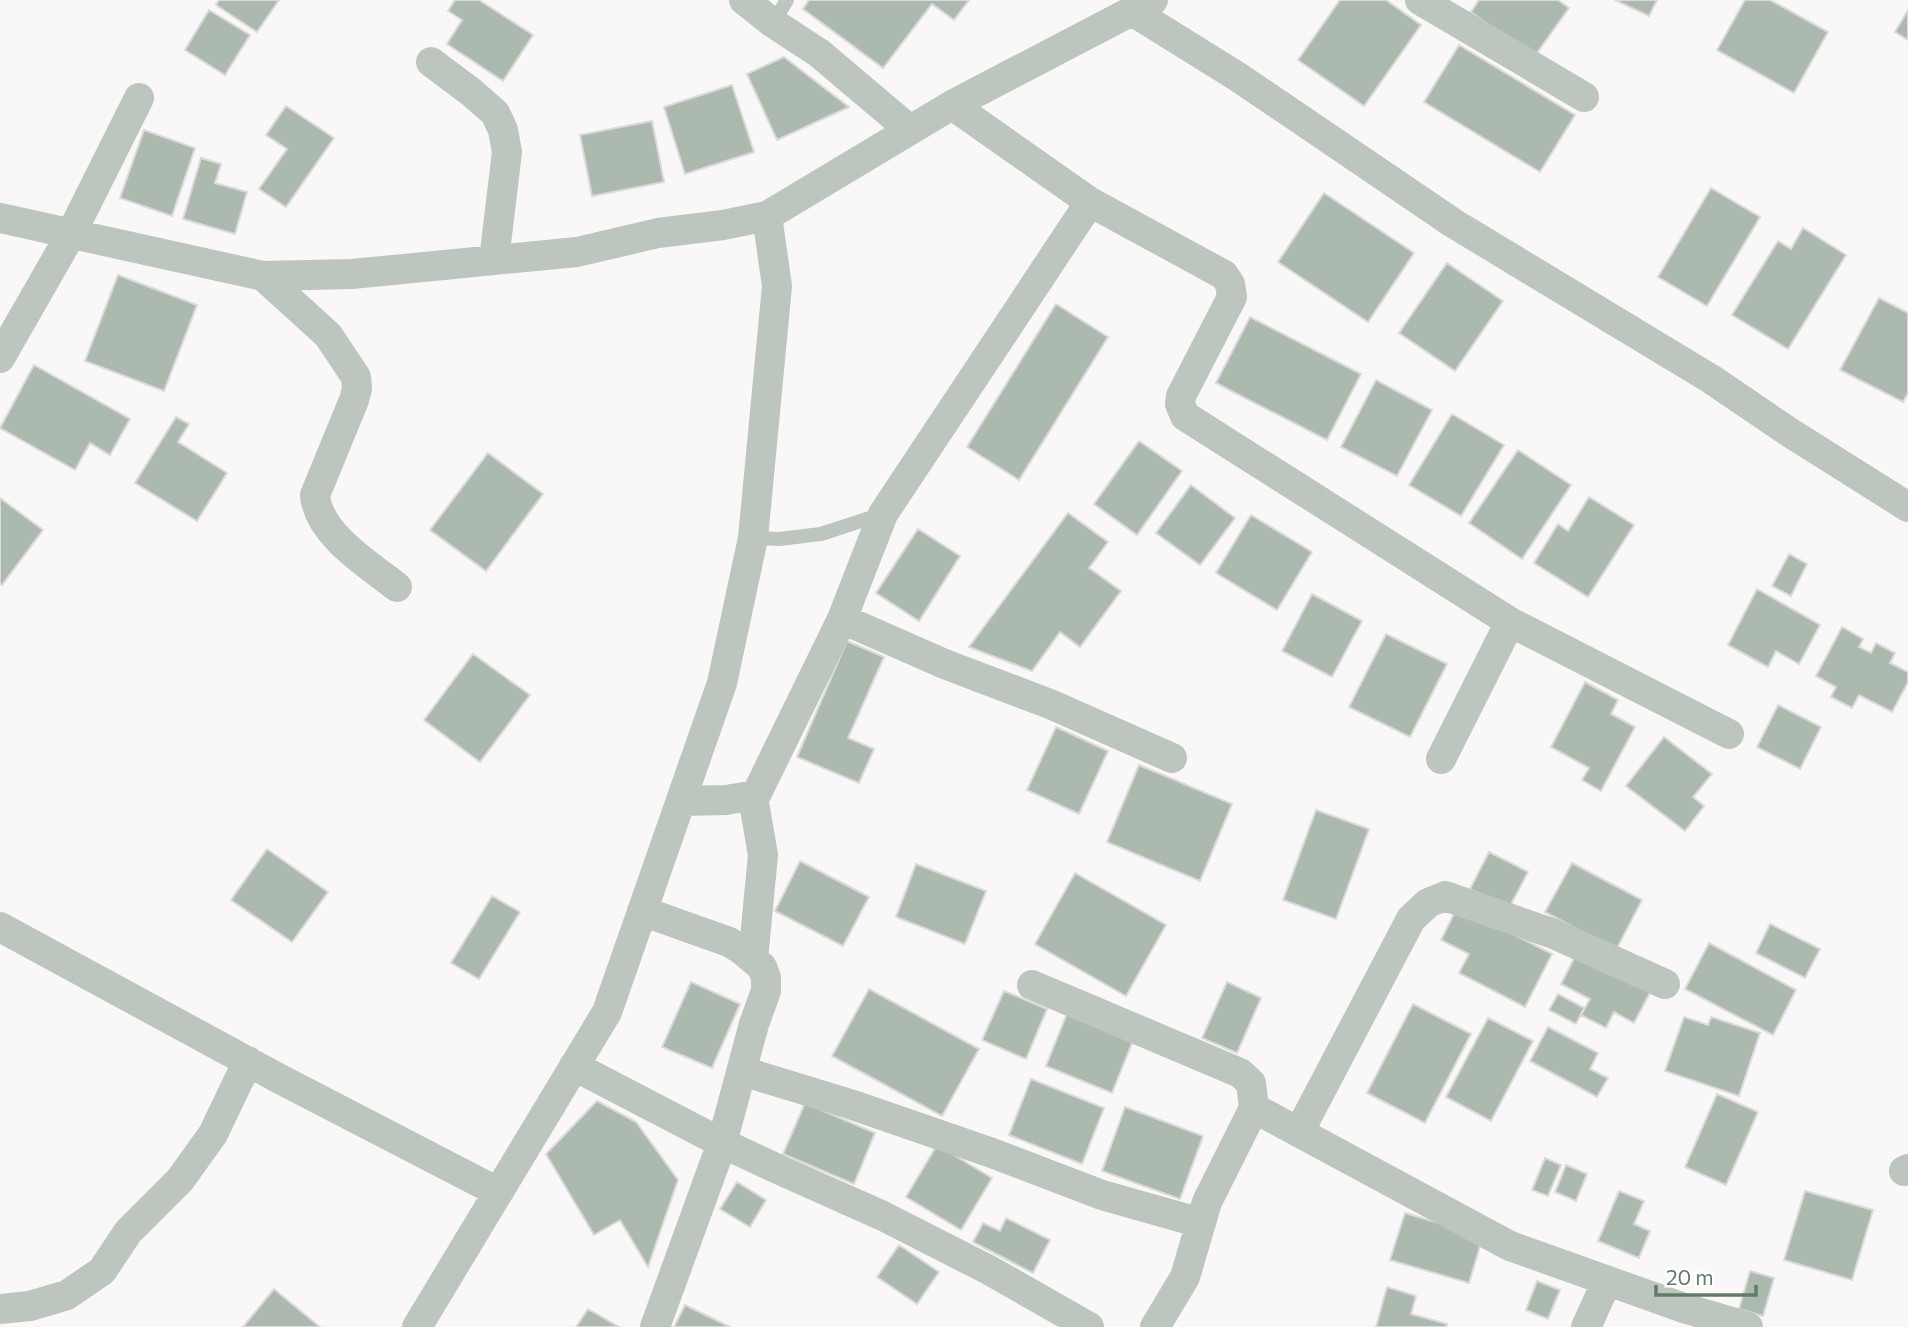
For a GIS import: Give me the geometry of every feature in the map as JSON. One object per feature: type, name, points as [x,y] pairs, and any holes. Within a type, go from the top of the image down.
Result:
[{"type":"street","points":[[744,0],[780,12],[819,53],[910,130]]},
{"type":"street","points":[[1420,0],[1584,97]]},
{"type":"street","points":[[0,218],[263,276],[352,274],[577,251],[658,233],[723,225],[767,216],[952,105],[1142,5],[1238,77],[1453,223],[1711,379],[1908,507]]},
{"type":"street","points":[[431,62],[495,113],[503,130],[507,152],[494,260]]},
{"type":"street","points":[[0,358],[71,234],[139,98]]},
{"type":"street","points":[[952,105],[1090,202],[1224,275],[1230,284],[1232,297],[1181,396],[1181,408],[1185,416],[1510,622],[1729,734]]},
{"type":"street","points":[[681,801],[753,797],[758,791],[842,619],[883,514],[1090,202]]},
{"type":"street","points":[[417,1327],[607,1012],[722,683],[753,538],[777,286],[767,216]]},
{"type":"street","points":[[263,276],[328,335],[356,377],[354,400],[315,495],[316,507],[331,533],[397,587]]},
{"type":"street","points":[[842,619],[947,665],[1050,704],[1172,758]]},
{"type":"street","points":[[1441,759],[1510,622]]},
{"type":"street","points":[[753,797],[763,855],[753,959]]},
{"type":"street","points":[[1299,1132],[1411,919],[1427,903],[1445,896],[1554,934],[1665,984]]},
{"type":"street","points":[[642,911],[729,942],[762,967],[766,978],[766,991],[722,1143],[655,1327]]},
{"type":"street","points":[[0,927],[498,1192]]},
{"type":"street","points":[[1032,985],[1240,1073],[1251,1083],[1254,1108],[1207,1202],[1185,1277],[1155,1327]]},
{"type":"street","points":[[0,1309],[30,1306],[67,1295],[102,1271],[128,1231],[180,1180],[213,1134],[248,1061]]},
{"type":"street","points":[[574,1066],[722,1143],[883,1216],[989,1270],[1089,1327]]},
{"type":"street","points":[[742,1071],[914,1126],[1102,1195],[1201,1223]]},
{"type":"street","points":[[1254,1108],[1510,1246],[1684,1308],[1748,1327]]},
{"type":"street","points":[[1586,1327],[1607,1281]]},
{"type":"lane","points":[[753,538],[779,539],[821,534],[883,514]]},
{"type":"building","points":[[219,0],[279,0],[257,32],[216,5]]},
{"type":"building","points":[[455,0],[479,0],[533,35],[503,81],[447,44],[462,20],[448,11]]},
{"type":"building","points":[[809,0],[969,0],[954,20],[932,4],[883,68],[803,9]]},
{"type":"building","points":[[1340,0],[1386,0],[1421,25],[1364,106],[1298,60]]},
{"type":"building","points":[[1479,0],[1558,0],[1569,8],[1534,57],[1471,12]]},
{"type":"building","points":[[1615,0],[1657,0],[1649,16]]},
{"type":"building","points":[[1745,0],[1770,0],[1828,32],[1794,93],[1717,50]]},
{"type":"building","points":[[209,10],[250,35],[225,75],[185,50]]},
{"type":"building","points":[[1908,10],[1908,40],[1895,32]]},
{"type":"building","points":[[1459,45],[1575,115],[1540,172],[1424,102]]},
{"type":"building","points":[[784,57],[849,107],[777,140],[747,74]]},
{"type":"building","points":[[732,85],[754,152],[685,174],[664,107]]},
{"type":"building","points":[[286,106],[334,138],[286,207],[259,189],[287,149],[266,135]]},
{"type":"building","points":[[652,121],[664,182],[592,196],[580,135]]},
{"type":"building","points":[[144,130],[195,148],[172,216],[120,198]]},
{"type":"building","points":[[201,158],[221,164],[215,183],[247,192],[235,234],[183,219]]},
{"type":"building","points":[[1711,188],[1760,217],[1707,306],[1658,277]]},
{"type":"building","points":[[1324,193],[1414,253],[1368,322],[1278,262]]},
{"type":"building","points":[[1803,228],[1846,255],[1788,349],[1732,315],[1778,241],[1791,249]]},
{"type":"building","points":[[1447,263],[1503,301],[1455,371],[1399,333]]},
{"type":"building","points":[[118,275],[197,305],[164,391],[85,361]]},
{"type":"building","points":[[1879,298],[1908,313],[1908,393],[1903,402],[1840,370]]},
{"type":"building","points":[[1056,304],[1108,337],[1019,480],[967,447]]},
{"type":"building","points":[[1250,317],[1361,374],[1327,440],[1216,383]]},
{"type":"building","points":[[34,365],[130,419],[110,455],[90,443],[75,470],[0,428]]},
{"type":"building","points":[[1376,380],[1432,410],[1397,476],[1341,447]]},
{"type":"building","points":[[1452,414],[1504,445],[1461,516],[1409,485]]},
{"type":"building","points":[[176,417],[189,424],[178,442],[227,473],[197,521],[135,483]]},
{"type":"building","points":[[1139,441],[1182,471],[1137,535],[1094,504]]},
{"type":"building","points":[[1518,450],[1571,485],[1522,559],[1469,523]]},
{"type":"building","points":[[488,453],[543,494],[486,571],[430,530]]},
{"type":"building","points":[[1191,485],[1235,518],[1200,565],[1156,533]]},
{"type":"building","points":[[1589,497],[1634,525],[1588,597],[1534,563],[1558,524],[1568,531]]},
{"type":"building","points":[[0,498],[43,530],[2,585],[0,584]]},
{"type":"building","points":[[1068,513],[1108,542],[1089,568],[1121,591],[1080,647],[1060,632],[1032,671],[969,647]]},
{"type":"building","points":[[1251,515],[1312,552],[1277,610],[1216,573]]},
{"type":"building","points":[[918,529],[960,556],[919,621],[876,593]]},
{"type":"building","points":[[1789,554],[1807,564],[1791,596],[1772,586]]},
{"type":"building","points":[[1757,589],[1820,625],[1799,664],[1776,651],[1768,667],[1728,645]]},
{"type":"building","points":[[1312,594],[1362,621],[1332,677],[1282,651]]},
{"type":"building","points":[[1842,627],[1863,639],[1859,647],[1871,653],[1876,643],[1895,653],[1890,663],[1908,672],[1908,682],[1892,712],[1859,695],[1852,708],[1831,697],[1836,687],[1816,676]]},
{"type":"building","points":[[1386,634],[1447,664],[1410,737],[1349,707]]},
{"type":"building","points":[[847,641],[884,657],[848,738],[874,749],[859,783],[797,757]]},
{"type":"building","points":[[473,654],[530,695],[480,762],[424,720]]},
{"type":"building","points":[[1585,682],[1618,700],[1611,714],[1635,727],[1601,791],[1582,780],[1589,768],[1551,747]]},
{"type":"building","points":[[1778,705],[1821,727],[1800,769],[1757,747]]},
{"type":"building","points":[[1056,727],[1108,751],[1079,814],[1027,790]]},
{"type":"building","points":[[1664,737],[1712,774],[1693,797],[1704,806],[1685,831],[1626,786]]},
{"type":"building","points":[[1139,765],[1232,804],[1200,881],[1107,842]]},
{"type":"building","points":[[1316,810],[1369,829],[1336,919],[1283,900]]},
{"type":"building","points":[[267,849],[328,892],[292,942],[231,900]]},
{"type":"building","points":[[1489,852],[1528,872],[1509,908],[1470,889]]},
{"type":"building","points":[[800,861],[869,897],[843,946],[775,911]]},
{"type":"building","points":[[1572,863],[1642,900],[1616,950],[1545,912]]},
{"type":"building","points":[[916,864],[986,891],[965,944],[896,917]]},
{"type":"building","points":[[1075,873],[1166,925],[1126,996],[1035,944]]},
{"type":"building","points":[[492,896],[520,912],[479,979],[451,963]]},
{"type":"building","points":[[1458,906],[1552,954],[1525,1007],[1459,973],[1469,954],[1441,940]]},
{"type":"building","points":[[1770,924],[1820,949],[1805,978],[1756,953]]},
{"type":"building","points":[[1709,943],[1796,990],[1773,1035],[1685,989]]},
{"type":"building","points":[[1580,947],[1652,989],[1634,1023],[1614,1012],[1606,1028],[1581,1015],[1590,999],[1561,984]]},
{"type":"building","points":[[691,982],[740,1004],[712,1068],[662,1047]]},
{"type":"building","points":[[1227,982],[1261,998],[1237,1053],[1202,1038]]},
{"type":"building","points":[[869,989],[979,1049],[942,1116],[832,1056]]},
{"type":"building","points":[[1004,991],[1047,1009],[1026,1059],[982,1040]]},
{"type":"building","points":[[1558,994],[1584,1008],[1576,1024],[1549,1010]]},
{"type":"building","points":[[1413,1004],[1471,1034],[1425,1123],[1367,1093]]},
{"type":"building","points":[[1068,1011],[1134,1038],[1112,1093],[1046,1066]]},
{"type":"building","points":[[1684,1017],[1708,1025],[1711,1017],[1760,1033],[1739,1096],[1665,1071]]},
{"type":"building","points":[[1488,1018],[1533,1041],[1491,1121],[1446,1097]]},
{"type":"building","points":[[1548,1027],[1598,1053],[1590,1069],[1608,1078],[1597,1097],[1530,1061]]},
{"type":"building","points":[[1031,1079],[1104,1108],[1082,1164],[1009,1135]]},
{"type":"building","points":[[1717,1094],[1758,1112],[1726,1185],[1685,1167]]},
{"type":"building","points":[[597,1101],[636,1122],[678,1180],[648,1267],[620,1220],[594,1235],[546,1154]]},
{"type":"building","points":[[805,1103],[875,1133],[854,1184],[783,1154]]},
{"type":"building","points":[[1125,1107],[1203,1136],[1180,1199],[1102,1171]]},
{"type":"building","points":[[937,1145],[992,1178],[961,1230],[906,1197]]},
{"type":"building","points":[[1545,1158],[1561,1165],[1548,1196],[1532,1190]]},
{"type":"building","points":[[1566,1165],[1587,1174],[1576,1201],[1555,1192]]},
{"type":"building","points":[[737,1182],[766,1200],[750,1227],[720,1209]]},
{"type":"building","points":[[1619,1191],[1644,1201],[1634,1224],[1650,1231],[1639,1258],[1598,1241]]},
{"type":"building","points":[[1805,1191],[1873,1210],[1852,1280],[1784,1260]]},
{"type":"building","points":[[1405,1213],[1483,1236],[1469,1283],[1390,1260]]},
{"type":"building","points":[[1006,1218],[1050,1240],[1033,1273],[973,1242],[983,1223],[1000,1231]]},
{"type":"building","points":[[899,1245],[939,1272],[917,1304],[877,1277]]},
{"type":"building","points":[[1750,1271],[1774,1278],[1763,1316],[1739,1309]]},
{"type":"building","points":[[1537,1281],[1560,1290],[1548,1319],[1526,1310]]},
{"type":"building","points":[[1387,1287],[1416,1296],[1411,1314],[1447,1324],[1446,1327],[1376,1327]]},
{"type":"building","points":[[274,1289],[320,1327],[243,1327]]},
{"type":"building","points":[[685,1305],[730,1327],[674,1327]]},
{"type":"building","points":[[588,1309],[619,1327],[576,1327]]}]
